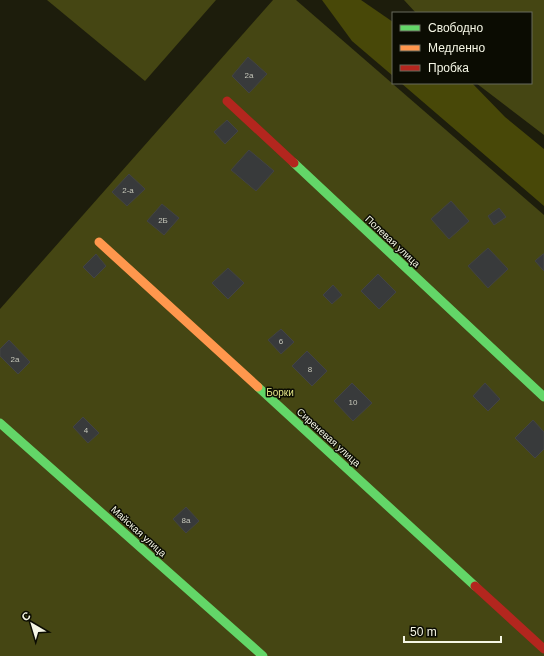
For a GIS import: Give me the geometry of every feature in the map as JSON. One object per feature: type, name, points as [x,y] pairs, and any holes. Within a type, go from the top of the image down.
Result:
[{"type":"street","name":"Полевая улица","points":[[227,101],[544,397]]},
{"type":"street","name":"Сиреневая улица","points":[[99,242],[544,649]]},
{"type":"street","name":"Майская улица","points":[[0,423],[263,656]]},
{"type":"green space","points":[[47,0],[216,0],[145,81]]},
{"type":"green space","name":"Борки","points":[[273,0],[296,0],[544,215],[544,656],[0,656],[0,309]]},
{"type":"green space","points":[[404,0],[544,0],[544,135],[477,84],[532,84],[532,12],[415,12]]},
{"type":"shaded area","points":[[322,0],[361,0],[392,21],[392,75],[352,41]]},
{"type":"shaded area","points":[[402,84],[473,84],[505,117],[544,149],[544,206]]},
{"type":"building","points":[[248,57],[267,74],[249,93],[232,76]]},
{"type":"building","points":[[227,120],[238,131],[225,144],[214,132]]},
{"type":"building","points":[[249,150],[274,171],[256,191],[231,170]]},
{"type":"building","points":[[129,174],[145,189],[127,206],[112,192]]},
{"type":"building","points":[[451,201],[469,221],[449,239],[431,219]]},
{"type":"building","points":[[162,204],[179,218],[164,235],[147,221]]},
{"type":"building","points":[[499,208],[506,217],[494,225],[488,216]]},
{"type":"building","points":[[488,248],[508,269],[488,288],[468,266]]},
{"type":"building","points":[[96,254],[106,266],[94,278],[83,267]]},
{"type":"building","points":[[544,254],[544,271],[535,261]]},
{"type":"building","points":[[228,268],[244,283],[228,299],[212,283]]},
{"type":"building","points":[[378,274],[396,292],[379,309],[361,291]]},
{"type":"building","points":[[333,285],[342,295],[332,304],[323,295]]},
{"type":"building","points":[[281,329],[294,342],[281,354],[268,340]]},
{"type":"building","points":[[9,340],[30,362],[18,374],[0,356],[0,349]]},
{"type":"building","points":[[307,351],[327,371],[312,386],[292,366]]},
{"type":"building","points":[[352,383],[372,403],[353,421],[334,401]]},
{"type":"building","points":[[485,383],[500,399],[488,411],[473,396]]},
{"type":"building","points":[[83,417],[99,433],[88,443],[73,427]]},
{"type":"building","points":[[533,420],[544,432],[544,449],[535,458],[515,438]]},
{"type":"building","points":[[186,507],[199,521],[186,533],[173,519]]},
{"type":"traffic: fast","points":[[294,163],[544,397]]},
{"type":"traffic: fast","points":[[258,387],[475,586]]},
{"type":"traffic: fast","points":[[0,423],[263,656]]},
{"type":"traffic: slow","points":[[99,242],[258,387]]},
{"type":"traffic: jam","points":[[227,101],[294,163]]},
{"type":"traffic: jam","points":[[475,586],[544,649]]}]
